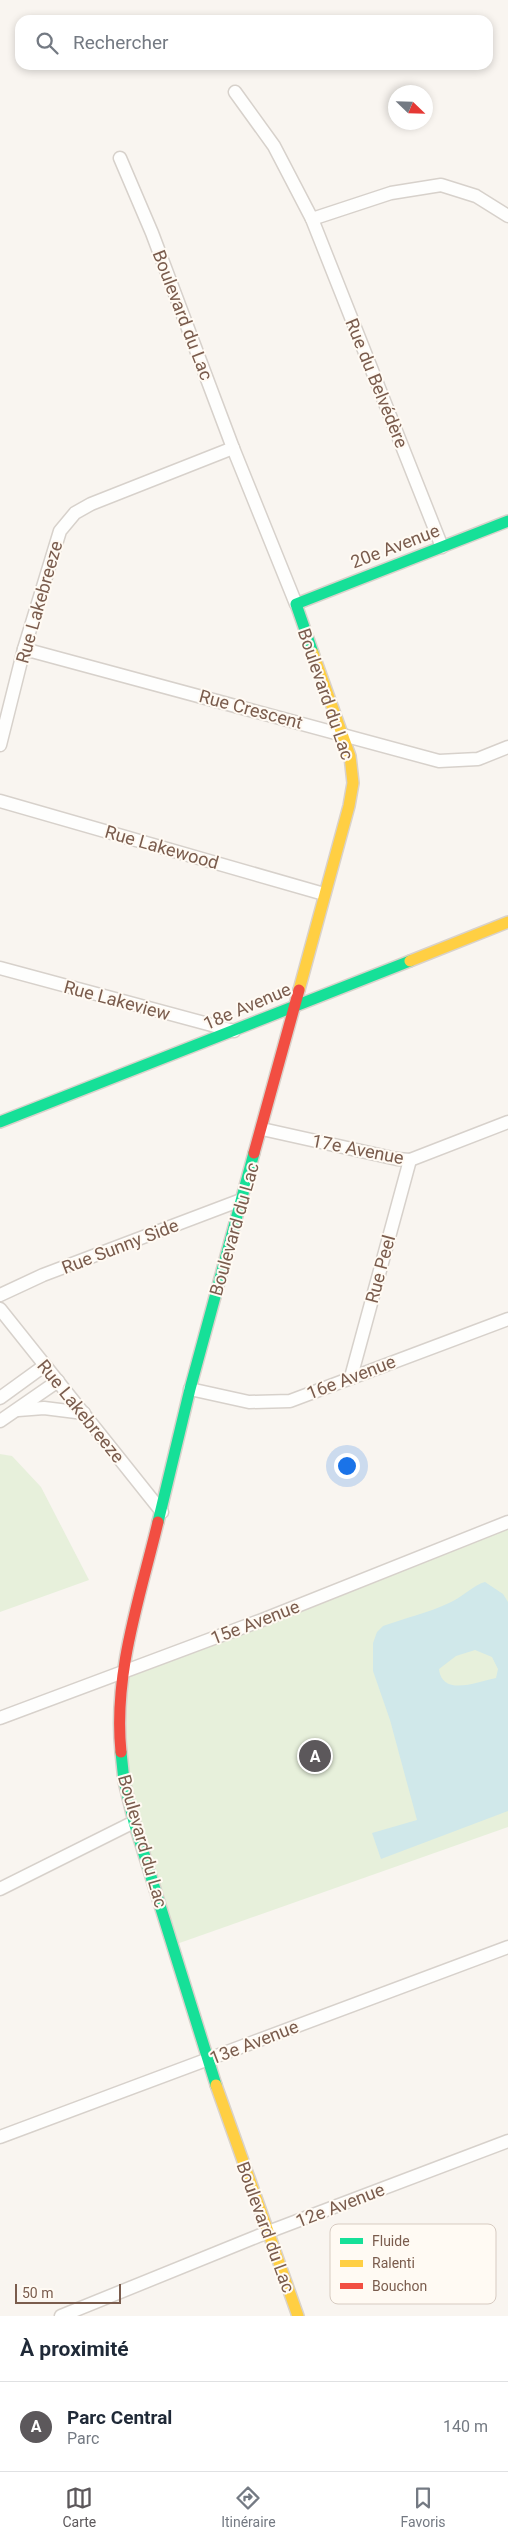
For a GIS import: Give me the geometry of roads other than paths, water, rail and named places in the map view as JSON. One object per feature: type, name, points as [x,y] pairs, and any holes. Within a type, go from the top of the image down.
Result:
[{"type":"street","name":"Rue du Belvédère","points":[[235,92],[274,146],[312,219],[442,547]]},
{"type":"street","name":"Boulevard du Lac","points":[[120,158],[152,232],[233,448],[296,604],[350,756],[353,783],[349,806],[294,1004],[262,1129],[190,1388],[162,1512],[122,1672],[119,1730],[124,1781],[134,1822],[207,2060],[298,2316]]},
{"type":"street","points":[[312,219],[391,193],[441,185],[476,196],[508,216]]},
{"type":"street","name":"Rue Lakebreeze","points":[[0,745],[24,649],[60,531],[74,513],[233,448]]},
{"type":"street","name":"20e Avenue","points":[[296,604],[508,521]]},
{"type":"street","name":"Rue Crescent","points":[[24,649],[439,760],[478,759],[508,747]]},
{"type":"street","name":"Rue Lakewood","points":[[0,800],[324,894]]},
{"type":"street","name":"18e Avenue","points":[[0,1122],[234,1032],[294,1004],[508,922]]},
{"type":"street","name":"Rue Lakeview","points":[[0,968],[234,1032]]},
{"type":"street","name":"17e Avenue","points":[[262,1129],[397,1159],[410,1160],[508,1122]]},
{"type":"street","name":"Rue Peel","points":[[351,1378],[410,1160]]},
{"type":"street","name":"Rue Sunny Side","points":[[0,1295],[43,1275],[241,1200]]},
{"type":"street","name":"Rue Lakebreeze","points":[[0,1308],[44,1366],[162,1512]]},
{"type":"street","name":"16e Avenue","points":[[190,1388],[249,1402],[272,1403],[290,1401],[508,1319]]},
{"type":"street","points":[[0,1398],[44,1366]]},
{"type":"street","points":[[0,1421],[58,1381]]},
{"type":"street","points":[[18,1410],[44,1408],[84,1414]]},
{"type":"street","name":"15e Avenue","points":[[0,1718],[262,1620],[508,1522]]},
{"type":"street","points":[[0,1889],[134,1822]]},
{"type":"street","name":"13e Avenue","points":[[0,2138],[508,1947]]},
{"type":"street","name":"12e Avenue","points":[[61,2316],[268,2232],[508,2141]]},
{"type":"water","points":[[485,1582],[503,1594],[508,1602],[508,1811],[381,1859],[372,1833],[417,1820],[390,1720],[373,1671],[373,1643],[377,1632],[383,1626],[441,1607],[454,1601]],"holes":[[[475,1650],[492,1657],[498,1669],[496,1678],[462,1686],[447,1683],[442,1678],[439,1669],[456,1656]]]},
{"type":"place","name":"Parc Central","points":[[315,1756]]}]
